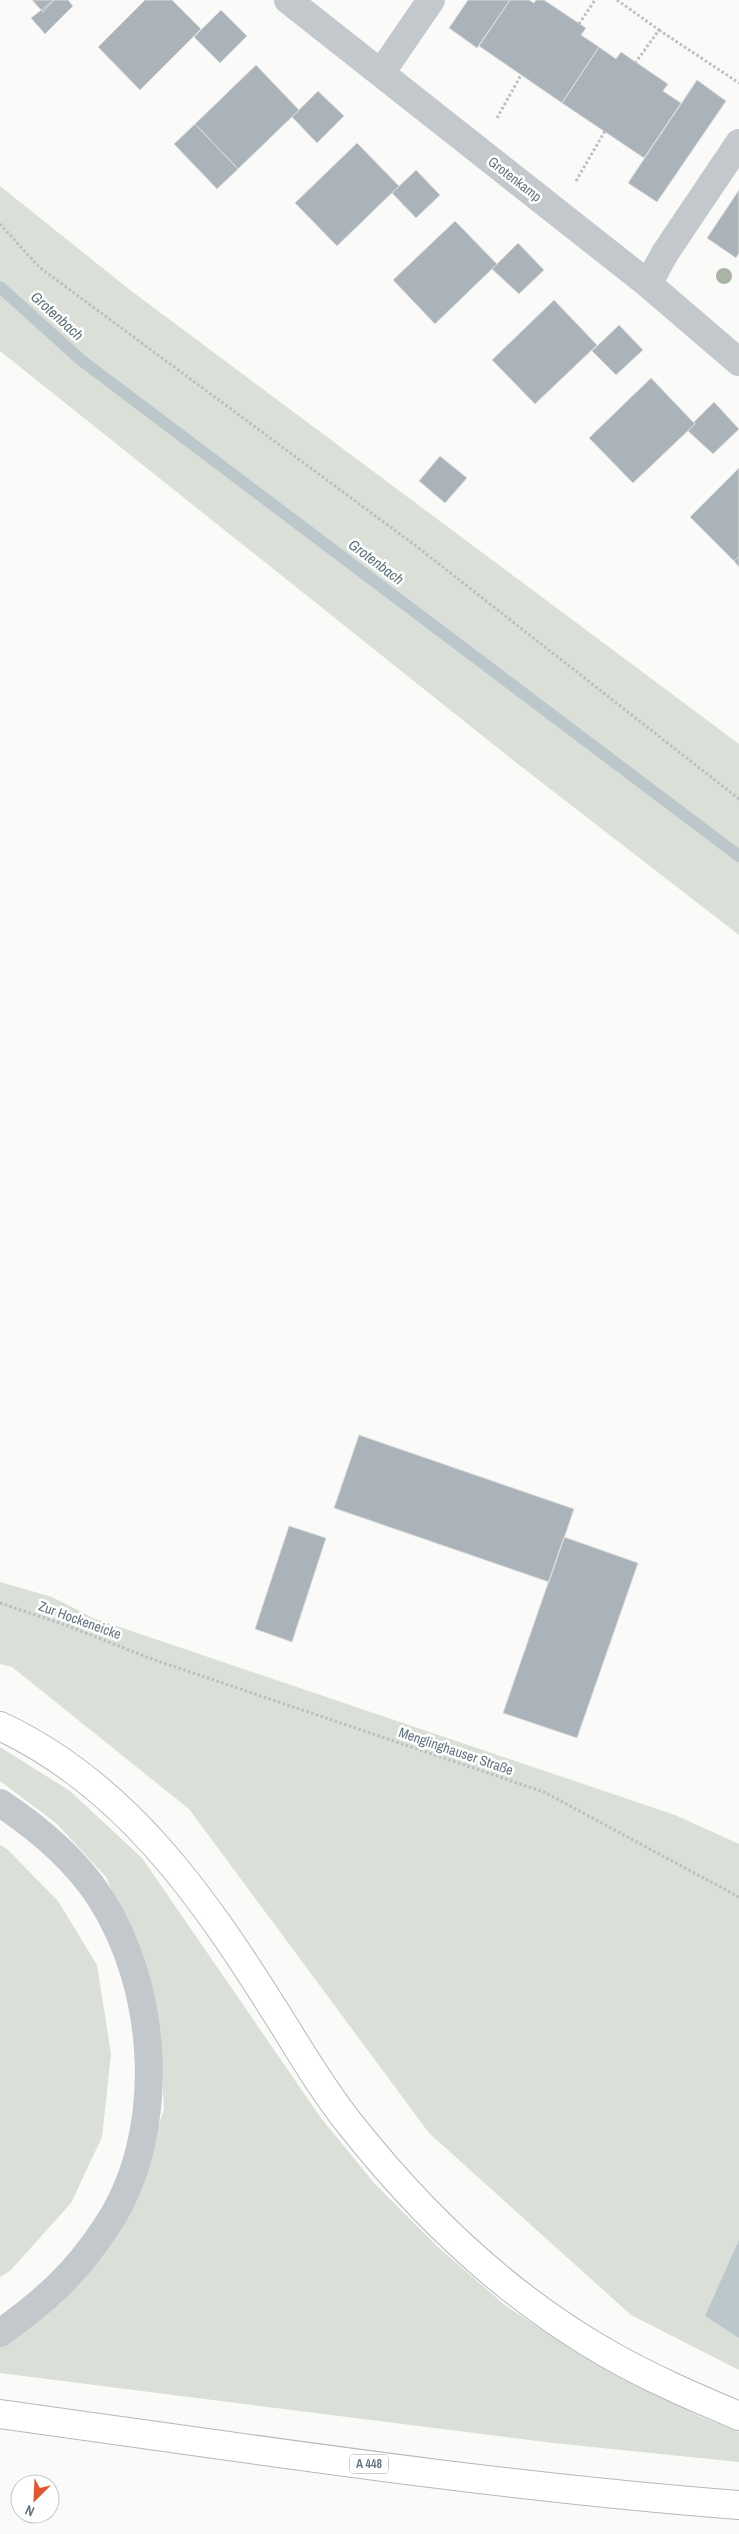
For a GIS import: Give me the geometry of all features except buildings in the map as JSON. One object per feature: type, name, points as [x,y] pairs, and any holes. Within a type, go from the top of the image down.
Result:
[{"type":"highway","points":[[0,1726],[30,1740],[80,1773],[123,1810],[168,1858],[218,1923],[310,2068],[349,2123],[409,2193],[464,2248],[564,2326],[608,2354],[684,2393],[739,2416]]},
{"type":"highway","name":"A 448","points":[[0,2414],[402,2469],[671,2499],[739,2504]]},
{"type":"street","name":"Grotenkamp","points":[[288,0],[648,284],[739,362]]},
{"type":"street","points":[[380,72],[432,0]]},
{"type":"street","points":[[648,284],[665,253],[739,143]]},
{"type":"street","points":[[0,1803],[52,1841],[99,1896],[116,1928],[143,2002],[150,2084],[145,2124],[131,2178],[108,2226],[70,2276],[30,2312],[0,2333]]},
{"type":"path","points":[[579,24],[595,0]]},
{"type":"path","points":[[617,0],[739,83]]},
{"type":"path","points":[[636,62],[659,30]]},
{"type":"path","points":[[497,118],[521,75]]},
{"type":"path","points":[[576,181],[604,131]]},
{"type":"path","points":[[0,224],[40,267],[416,546],[739,799]]},
{"type":"path","name":"Zur Hockeneicke","points":[[0,1603],[68,1626],[152,1659]]},
{"type":"path","name":"Menglinghauser Straße","points":[[152,1659],[544,1792],[739,1897]]},
{"type":"shaded area","points":[[0,186],[130,290],[739,744],[739,935],[514,761],[0,351]]},
{"type":"shaded area","points":[[0,1582],[52,1597],[93,1618],[675,1815],[739,1844],[739,2370],[631,2315],[429,2133],[189,1809],[12,1667],[0,1664]]},
{"type":"shaded area","points":[[0,1747],[70,1791],[142,1858],[321,2118],[375,2184],[438,2247],[506,2306],[580,2355],[701,2417],[739,2432],[739,2462],[553,2443],[0,2373],[0,2345],[135,2197],[164,2109],[160,2039],[146,1965],[106,1877],[56,1823],[0,1781]]},
{"type":"shaded area","points":[[0,1845],[7,1849],[58,1901],[97,1965],[111,2054],[102,2137],[71,2203],[10,2271],[0,2277]]},
{"type":"shaded area","points":[[739,2240],[739,2338],[705,2316]]},
{"type":"waterway","name":"Grotenbach","points":[[0,287],[81,360],[739,856]]}]
